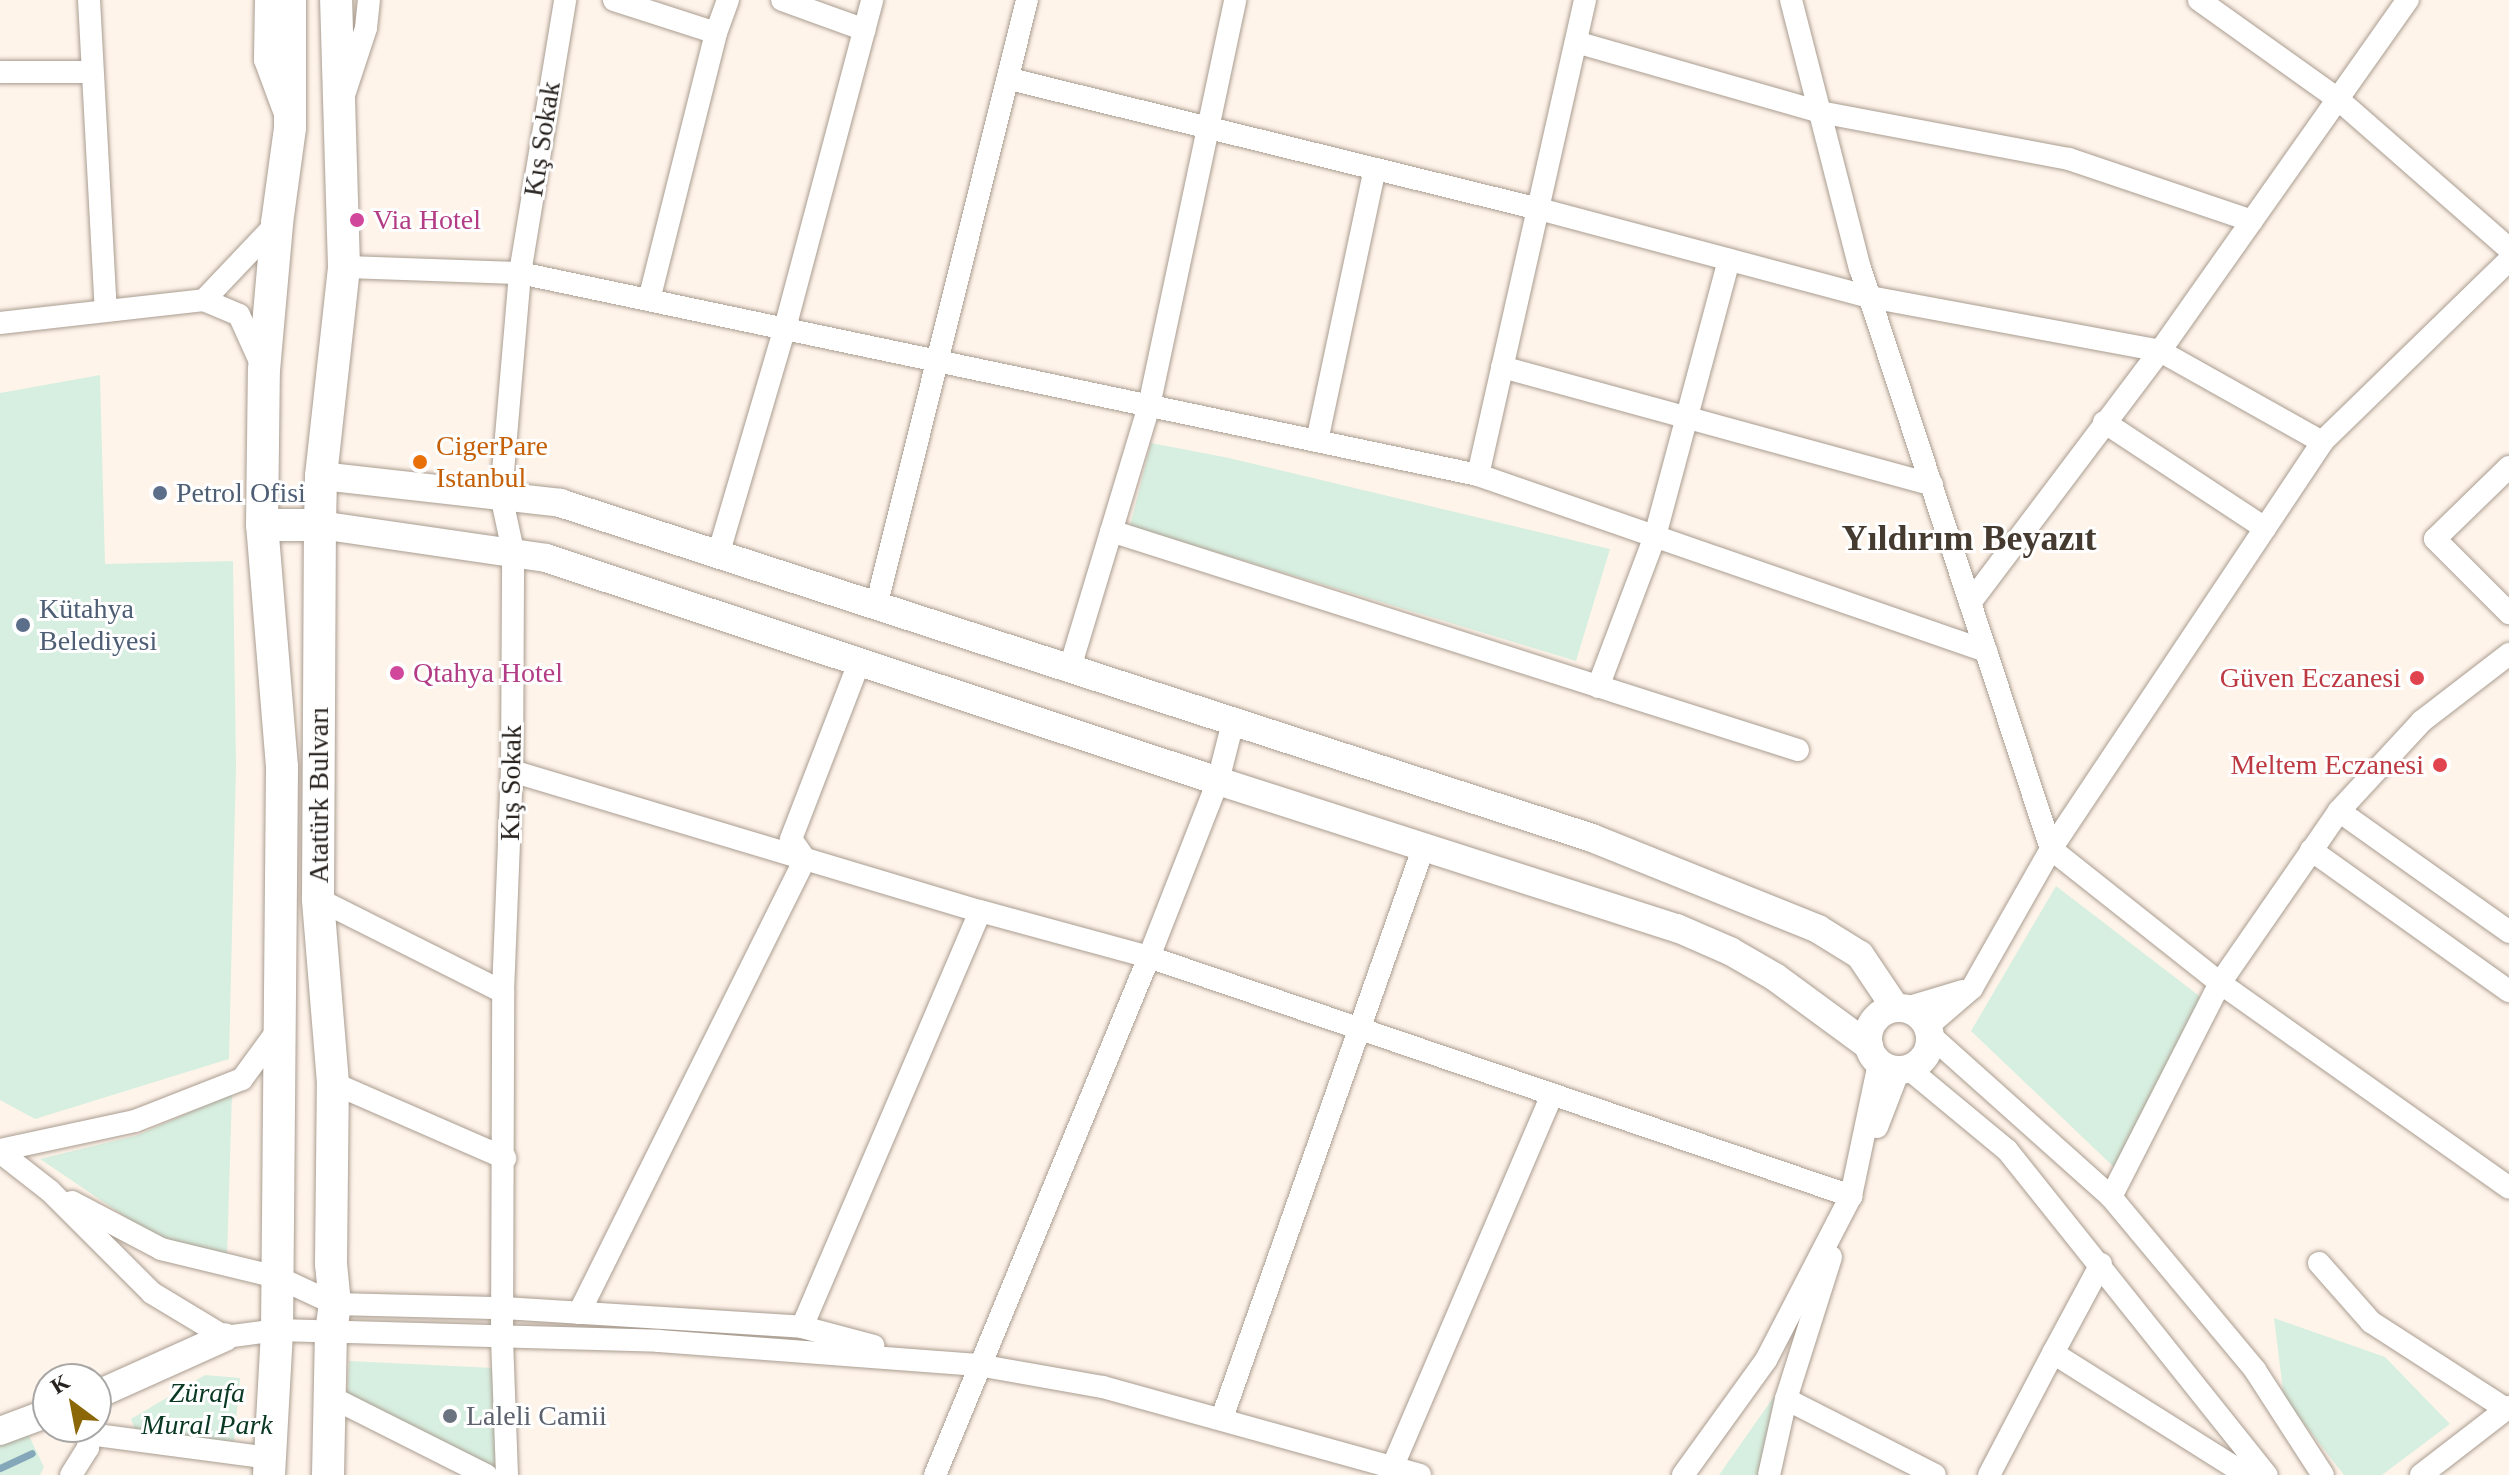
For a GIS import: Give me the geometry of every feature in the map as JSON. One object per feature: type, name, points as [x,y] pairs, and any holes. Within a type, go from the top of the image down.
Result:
[{"type":"main road","name":"Atatürk Bulvarı","points":[[270,1466],[277,1330],[282,767],[262,525],[264,370],[277,223],[290,128],[290,0]]},
{"type":"main road","name":"Atatürk Bulvarı","points":[[328,1475],[333,1318],[333,1083],[318,899],[320,525],[321,476],[344,267],[336,0]]},
{"type":"main road","points":[[262,525],[320,525]]},
{"type":"street","points":[[89,0],[106,309]]},
{"type":"street","name":"Atatürk Bulvarı","points":[[266,0],[265,60],[290,128]]},
{"type":"street","name":"Atatürk Bulvarı","points":[[338,116],[366,28],[369,0]]},
{"type":"street","name":"Kış Sokak","points":[[507,1475],[502,1338],[505,1158],[503,992],[512,771],[513,551],[501,495],[520,273],[565,0]]},
{"type":"street","points":[[614,0],[716,33]]},
{"type":"street","points":[[649,300],[716,33],[728,0]]},
{"type":"street","points":[[782,0],[865,30]]},
{"type":"street","points":[[718,555],[785,328],[872,0]]},
{"type":"street","points":[[876,607],[1010,79],[1027,0]]},
{"type":"street","points":[[1069,671],[1149,406],[1235,0]]},
{"type":"street","points":[[1478,475],[1585,0]]},
{"type":"street","points":[[1791,0],[1870,297],[2051,849],[2220,983],[2509,1188]]},
{"type":"street","points":[[2199,0],[2339,100],[2509,249]]},
{"type":"street","points":[[1970,603],[2160,351],[2408,0]]},
{"type":"street","points":[[1576,42],[1820,112],[2069,159],[2252,221]]},
{"type":"street","points":[[0,72],[92,72]]},
{"type":"street","points":[[1010,79],[1539,209],[1870,297],[2160,351],[2322,442]]},
{"type":"street","points":[[1317,441],[1375,169]]},
{"type":"street","points":[[204,300],[277,223]]},
{"type":"street","points":[[1598,687],[1655,536],[1729,260]]},
{"type":"street","points":[[1889,1062],[1926,1056],[1930,1031],[1972,988],[2051,849],[2322,442],[2509,260]]},
{"type":"street","points":[[344,267],[520,273],[1478,475],[1986,651]]},
{"type":"street","points":[[0,323],[204,300],[239,315],[264,370]]},
{"type":"street","points":[[1502,367],[1932,485]]},
{"type":"street","points":[[2104,422],[2265,528]]},
{"type":"street","points":[[2508,471],[2435,539],[2509,613]]},
{"type":"street","points":[[321,476],[560,503],[1069,671],[1592,838],[1818,929],[1860,955],[1900,1008],[1923,1017],[1930,1031],[2111,1197],[2255,1370],[2323,1475]]},
{"type":"street","points":[[320,525],[546,558],[1218,781],[1677,928],[1730,951],[1807,998],[2007,1150],[2101,1264],[2266,1475]]},
{"type":"street","points":[[1111,531],[1798,750]]},
{"type":"street","points":[[2111,1197],[2220,983],[2339,811],[2422,721],[2509,654]]},
{"type":"street","points":[[805,859],[791,839],[859,663]]},
{"type":"street","points":[[935,1475],[1149,957],[1218,781],[1233,722]]},
{"type":"street","points":[[512,771],[980,911],[1149,957],[1851,1196]]},
{"type":"street","points":[[2339,811],[2509,932]]},
{"type":"street","points":[[1222,1418],[1362,1030],[1424,846]]},
{"type":"street","points":[[2311,850],[2509,991]]},
{"type":"street","points":[[579,1313],[805,859]]},
{"type":"street","points":[[318,899],[503,992]]},
{"type":"street","points":[[802,1327],[980,911]]},
{"type":"street","points":[[1769,1475],[1786,1399],[1851,1196],[1889,1062],[1871,1026],[1885,1011],[1972,988]]},
{"type":"street","points":[[0,1151],[135,1121],[242,1079],[280,1027]]},
{"type":"street","points":[[333,1083],[505,1158]]},
{"type":"street","points":[[1391,1472],[1552,1094]]},
{"type":"street","points":[[0,1151],[50,1191],[152,1293],[225,1337]]},
{"type":"street","points":[[50,1191],[161,1249],[277,1277],[333,1318],[502,1338],[659,1341],[978,1365],[1103,1387],[1222,1418],[1391,1472],[1420,1475]]},
{"type":"street","points":[[1683,1475],[1766,1360],[1851,1196]]},
{"type":"street","points":[[2319,1263],[2371,1322],[2508,1408],[2421,1475]]},
{"type":"street","points":[[1989,1475],[2101,1264]]},
{"type":"street","points":[[112,1388],[225,1337],[333,1318],[504,1308],[802,1327],[923,1359]]},
{"type":"street","points":[[2053,1353],[2247,1475]]},
{"type":"street","points":[[329,1396],[486,1475]]},
{"type":"street","points":[[1786,1399],[1935,1475]]},
{"type":"street","points":[[0,1431],[32,1419]]},
{"type":"street","points":[[112,1435],[270,1466]]},
{"type":"street","points":[[71,1475],[88,1443]]},
{"type":"green space","points":[[100,375],[105,564],[233,561],[236,766],[229,1059],[35,1119],[0,1100],[0,393]]},
{"type":"green space","points":[[1151,443],[1229,458],[1610,549],[1576,661],[1130,526]]},
{"type":"green space","points":[[2056,886],[2202,998],[2118,1171],[1971,1031]]},
{"type":"green space","points":[[232,1094],[227,1257],[151,1234],[40,1159],[138,1135]]},
{"type":"green space","points":[[2274,1318],[2385,1357],[2450,1424],[2382,1475],[2344,1475],[2284,1398]]},
{"type":"green space","points":[[349,1361],[494,1368],[496,1470],[347,1400]]},
{"type":"green space","name":"Zürafa Mural Park","points":[[205,1375],[240,1378],[234,1442],[136,1432],[131,1419]]},
{"type":"green space","points":[[1775,1395],[1759,1475],[1719,1475]]},
{"type":"green space","points":[[17,1411],[44,1467],[40,1475],[0,1475],[0,1418]]},
{"type":"waterway","points":[[0,1468],[32,1453]]},
{"type":"place","name":"Via Hotel","points":[[357,220]]},
{"type":"place","name":"CigerPare Istanbul","points":[[420,462]]},
{"type":"place","name":"Petrol Ofisi","points":[[160,493]]},
{"type":"place","name":"Kütahya Belediyesi","points":[[23,625]]},
{"type":"place","name":"Qtahya Hotel","points":[[397,673]]},
{"type":"place","name":"Güven Eczanesi","points":[[2417,678]]},
{"type":"place","name":"Meltem Eczanesi","points":[[2440,765]]},
{"type":"place","name":"Laleli Camii","points":[[450,1416]]},
{"type":"district","name":"Yıldırım Beyazıt","points":[[1969,539]]}]
